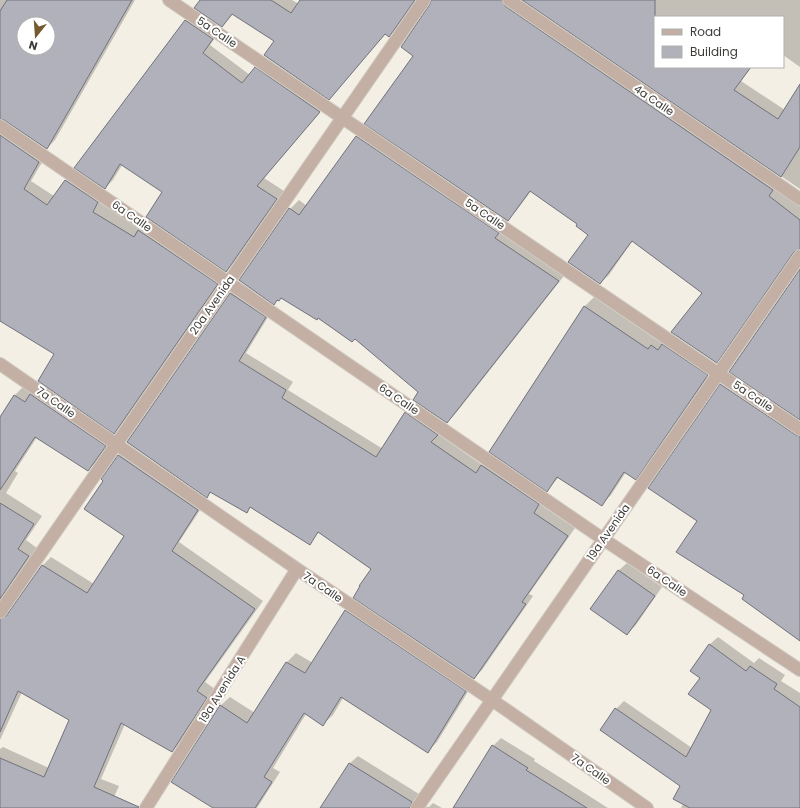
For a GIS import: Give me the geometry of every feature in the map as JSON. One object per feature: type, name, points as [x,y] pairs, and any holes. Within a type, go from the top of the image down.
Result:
[{"type":"street","name":"5a Calle","points":[[169,0],[800,429]]},
{"type":"street","name":"20a Avenida","points":[[0,612],[424,0]]},
{"type":"street","name":"4a Calle","points":[[509,0],[800,199]]},
{"type":"street","name":"6a Calle","points":[[0,126],[603,539],[800,670]]},
{"type":"street","name":"19a Avenida","points":[[417,808],[800,256]]},
{"type":"street","name":"7a Calle","points":[[0,364],[297,569],[492,700],[647,808]]},
{"type":"street","name":"19a Avenida A","points":[[146,808],[297,569]]},
{"type":"building","points":[[7,0],[132,0],[47,149],[4,120],[0,119],[0,11]]},
{"type":"building","points":[[200,0],[271,0],[291,13],[300,0],[415,0],[389,37],[385,34],[329,100],[264,55],[274,41],[232,14],[222,27],[194,8]]},
{"type":"building","points":[[431,0],[502,0],[505,6],[773,190],[769,196],[800,220],[800,249],[794,252],[717,363],[671,332],[702,293],[632,241],[600,284],[568,262],[588,235],[576,226],[577,224],[530,191],[508,221],[364,124],[413,56],[401,47],[430,4]]},
{"type":"building","points":[[522,0],[655,0],[654,68],[750,68],[734,90],[778,119],[800,84],[800,147],[781,177]]},
{"type":"building","points":[[185,20],[213,39],[203,53],[242,83],[255,67],[320,112],[257,186],[277,199],[226,272],[146,217],[162,192],[120,164],[105,189],[74,168]]},
{"type":"building","points":[[0,135],[39,162],[24,189],[47,205],[65,180],[98,202],[93,212],[134,237],[138,230],[218,284],[114,434],[38,381],[54,354],[0,321]]},
{"type":"building","points":[[356,136],[499,233],[495,238],[559,281],[447,423],[413,400],[418,392],[355,339],[352,342],[318,318],[317,320],[281,298],[279,301],[277,300],[274,305],[239,280],[289,208],[299,215]]},
{"type":"building","points":[[800,269],[800,420],[729,372]]},
{"type":"building","points":[[230,293],[266,317],[239,361],[286,390],[282,398],[376,457],[405,412],[438,435],[431,442],[476,473],[481,465],[539,504],[534,513],[568,536],[522,602],[526,604],[474,679],[353,598],[359,586],[371,569],[318,532],[310,545],[250,507],[247,513],[210,492],[207,498],[127,442]]},
{"type":"building","points":[[584,306],[648,349],[651,345],[658,350],[662,344],[708,375],[636,480],[624,472],[602,506],[557,477],[547,492],[489,452]]},
{"type":"building","points":[[720,384],[796,435],[800,436],[800,641],[742,599],[744,595],[676,552],[697,521],[648,488]]},
{"type":"building","points":[[30,394],[106,446],[88,471],[35,437],[0,490],[0,417],[14,395],[25,402]]},
{"type":"building","points":[[118,455],[198,510],[172,551],[255,609],[197,691],[207,698],[172,752],[121,723],[94,787],[139,808],[0,808],[0,758],[44,777],[69,720],[18,691],[0,732],[0,619],[6,616],[42,565],[87,593],[124,536],[84,509],[103,481],[101,479]]},
{"type":"building","points":[[0,503],[34,524],[18,549],[29,556],[0,599]]},
{"type":"building","points":[[618,570],[655,596],[627,635],[590,609]]},
{"type":"building","points":[[345,610],[466,691],[428,753],[341,697],[323,726],[304,713],[264,777],[272,782],[255,808],[213,808],[171,782],[220,705],[247,723],[286,662],[305,673]]},
{"type":"building","points":[[709,644],[746,671],[750,666],[777,684],[774,689],[800,707],[800,808],[690,808],[673,799],[680,786],[600,730],[615,708],[686,757],[711,710],[688,694],[700,678],[690,671]]},
{"type":"building","points":[[492,745],[528,768],[526,770],[587,808],[453,808]]},
{"type":"building","points":[[349,763],[412,802],[410,808],[320,808]]}]
